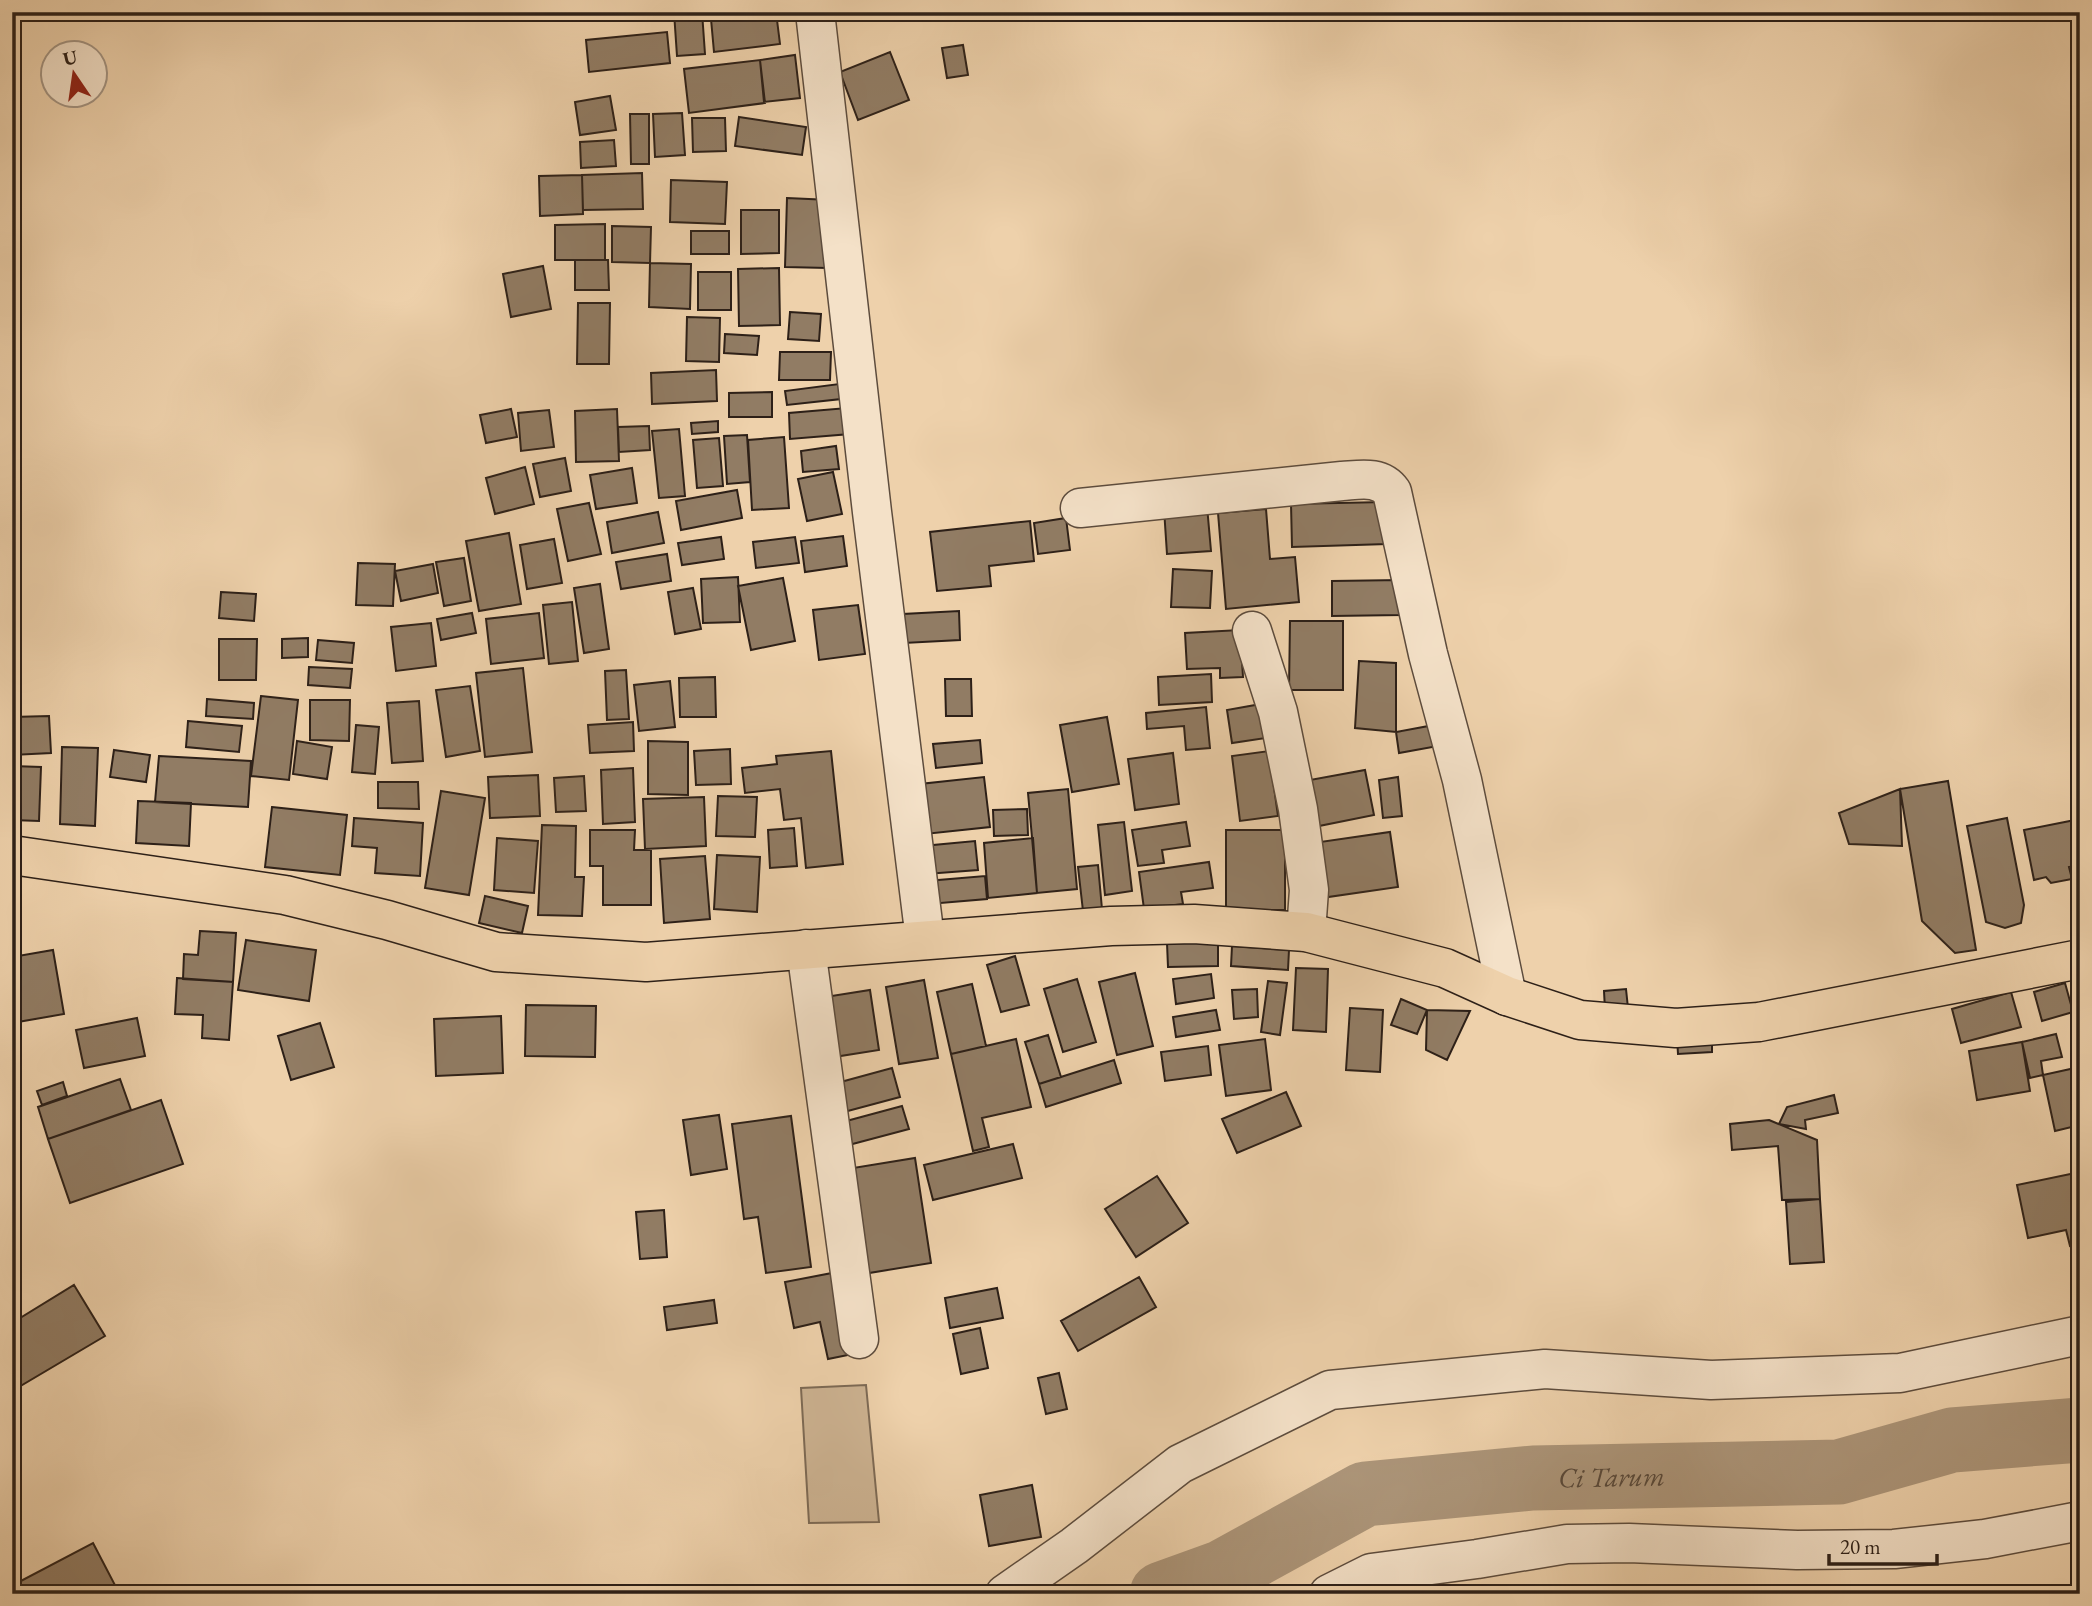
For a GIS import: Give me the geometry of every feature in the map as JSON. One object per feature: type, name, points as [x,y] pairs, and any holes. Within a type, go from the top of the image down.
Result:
[{"type":"main road","points":[[12,855],[285,895],[387,920],[496,952],[646,962],[1111,926],[1194,924],[1307,932],[1445,968],[1507,996],[1580,1020],[1676,1028],[1759,1022],[2080,960]]},
{"type":"street","points":[[816,12],[872,512],[925,939]]},
{"type":"street","points":[[1080,508],[1342,481],[1374,480],[1387,486],[1392,492],[1428,654],[1462,780],[1507,996]]},
{"type":"street","points":[[1252,631],[1278,712],[1298,809],[1309,890],[1307,932]]},
{"type":"street","points":[[806,949],[859,1339]]},
{"type":"street","points":[[1005,1594],[1074,1546],[1180,1464],[1330,1390],[1545,1369],[1711,1380],[1900,1373],[2080,1335]]},
{"type":"street","points":[[1329,1594],[1371,1573],[1567,1544],[1629,1543],[1797,1550],[1894,1549],[1985,1539],[2080,1521]]},
{"type":"shaded area","points":[[866,1385],[879,1522],[809,1523],[801,1388]]},
{"type":"building","points":[[674,12],[702,12],[705,54],[677,56]]},
{"type":"building","points":[[776,12],[780,44],[714,52],[711,19]]},
{"type":"building","points":[[667,32],[670,63],[589,72],[586,40]]},
{"type":"building","points":[[963,45],[968,75],[947,78],[942,48]]},
{"type":"building","points":[[890,52],[909,100],[858,120],[840,72]]},
{"type":"building","points":[[795,55],[800,98],[764,102],[760,60]]},
{"type":"building","points":[[760,60],[765,103],[689,113],[684,69]]},
{"type":"building","points":[[610,96],[616,130],[580,135],[575,102]]},
{"type":"building","points":[[682,113],[685,155],[655,157],[653,114]]},
{"type":"building","points":[[630,114],[649,114],[649,164],[631,164]]},
{"type":"building","points":[[739,117],[806,127],[802,155],[735,146]]},
{"type":"building","points":[[692,118],[725,118],[726,151],[693,152]]},
{"type":"building","points":[[614,140],[616,166],[581,168],[580,142]]},
{"type":"building","points":[[642,173],[643,209],[583,210],[582,175]]},
{"type":"building","points":[[582,175],[583,214],[540,216],[539,176]]},
{"type":"building","points":[[671,180],[727,182],[725,224],[670,222]]},
{"type":"building","points":[[787,198],[830,200],[828,268],[785,267]]},
{"type":"building","points":[[741,210],[779,210],[779,253],[741,254]]},
{"type":"building","points":[[605,224],[605,260],[555,260],[555,225]]},
{"type":"building","points":[[612,226],[651,227],[650,263],[612,262]]},
{"type":"building","points":[[691,231],[729,231],[729,254],[691,254]]},
{"type":"building","points":[[575,260],[608,260],[609,290],[575,290]]},
{"type":"building","points":[[650,263],[691,264],[690,309],[649,307]]},
{"type":"building","points":[[543,266],[551,309],[511,317],[503,274]]},
{"type":"building","points":[[779,268],[780,325],[739,326],[738,269]]},
{"type":"building","points":[[698,272],[731,272],[731,310],[698,310]]},
{"type":"building","points":[[578,303],[610,303],[609,364],[577,364]]},
{"type":"building","points":[[790,312],[821,314],[819,341],[788,339]]},
{"type":"building","points":[[687,317],[720,318],[719,362],[686,361]]},
{"type":"building","points":[[725,334],[759,336],[757,355],[724,353]]},
{"type":"building","points":[[780,352],[831,352],[830,380],[779,380]]},
{"type":"building","points":[[716,370],[717,401],[652,404],[651,373]]},
{"type":"building","points":[[839,384],[841,399],[787,405],[785,391]]},
{"type":"building","points":[[772,392],[772,417],[729,417],[729,393]]},
{"type":"building","points":[[847,408],[850,434],[790,439],[789,413]]},
{"type":"building","points":[[511,409],[517,437],[486,443],[480,415]]},
{"type":"building","points":[[617,409],[619,461],[576,462],[575,411]]},
{"type":"building","points":[[549,410],[554,447],[521,451],[518,413]]},
{"type":"building","points":[[718,421],[718,432],[692,434],[691,423]]},
{"type":"building","points":[[649,426],[650,450],[619,452],[618,427]]},
{"type":"building","points":[[679,429],[685,496],[659,498],[652,431]]},
{"type":"building","points":[[747,435],[750,482],[727,484],[724,436]]},
{"type":"building","points":[[784,437],[789,508],[752,510],[748,440]]},
{"type":"building","points":[[719,438],[723,486],[697,488],[693,440]]},
{"type":"building","points":[[836,446],[839,469],[803,472],[801,451]]},
{"type":"building","points":[[565,458],[571,491],[540,497],[533,464]]},
{"type":"building","points":[[525,467],[534,504],[495,514],[486,478]]},
{"type":"building","points":[[632,468],[637,503],[596,509],[590,475]]},
{"type":"building","points":[[833,472],[842,514],[807,521],[798,479]]},
{"type":"building","points":[[737,490],[742,518],[681,530],[676,501]]},
{"type":"building","points":[[1385,502],[1387,544],[1292,547],[1291,504]]},
{"type":"building","points":[[589,503],[601,554],[568,561],[557,509]]},
{"type":"building","points":[[1207,506],[1211,551],[1167,554],[1164,509]]},
{"type":"building","points":[[1266,509],[1270,559],[1295,557],[1299,602],[1226,609],[1218,513]]},
{"type":"building","points":[[658,512],[664,543],[612,553],[607,522]]},
{"type":"building","points":[[1066,518],[1070,550],[1038,554],[1034,523]]},
{"type":"building","points":[[1030,521],[1034,561],[989,566],[991,586],[937,591],[930,532]]},
{"type":"building","points":[[509,533],[521,604],[479,611],[466,541]]},
{"type":"building","points":[[843,536],[847,566],[805,572],[801,541]]},
{"type":"building","points":[[721,537],[724,559],[682,565],[678,543]]},
{"type":"building","points":[[795,537],[799,563],[756,568],[753,542]]},
{"type":"building","points":[[554,539],[562,583],[527,589],[520,545]]},
{"type":"building","points":[[667,554],[671,581],[621,589],[616,562]]},
{"type":"building","points":[[464,558],[471,601],[444,606],[436,562]]},
{"type":"building","points":[[358,563],[395,564],[393,606],[356,605]]},
{"type":"building","points":[[433,564],[438,593],[401,601],[395,571]]},
{"type":"building","points":[[1173,569],[1212,571],[1210,608],[1171,607]]},
{"type":"building","points":[[738,577],[740,622],[703,623],[701,579]]},
{"type":"building","points":[[783,578],[795,641],[751,650],[738,586]]},
{"type":"building","points":[[1402,580],[1402,615],[1332,616],[1332,581]]},
{"type":"building","points":[[600,584],[609,649],[584,653],[574,588]]},
{"type":"building","points":[[693,588],[701,629],[675,634],[668,592]]},
{"type":"building","points":[[221,592],[256,594],[254,621],[219,618]]},
{"type":"building","points":[[572,602],[578,661],[549,664],[543,605]]},
{"type":"building","points":[[858,605],[865,654],[819,660],[813,610]]},
{"type":"building","points":[[959,611],[960,640],[904,643],[903,614]]},
{"type":"building","points":[[472,613],[476,633],[441,640],[437,619]]},
{"type":"building","points":[[539,613],[544,658],[491,664],[486,619]]},
{"type":"building","points":[[1290,621],[1343,621],[1343,690],[1289,690]]},
{"type":"building","points":[[431,623],[436,666],[396,671],[391,627]]},
{"type":"building","points":[[1240,630],[1243,677],[1220,678],[1220,668],[1187,669],[1185,633]]},
{"type":"building","points":[[308,638],[308,657],[282,658],[282,639]]},
{"type":"building","points":[[219,639],[257,639],[256,680],[219,680]]},
{"type":"building","points":[[318,640],[354,643],[352,663],[316,660]]},
{"type":"building","points":[[1359,661],[1396,663],[1396,732],[1355,728]]},
{"type":"building","points":[[309,667],[352,669],[350,688],[308,685]]},
{"type":"building","points":[[523,668],[532,752],[485,757],[476,673]]},
{"type":"building","points":[[626,670],[629,719],[607,720],[605,671]]},
{"type":"building","points":[[1211,674],[1212,702],[1159,705],[1158,677]]},
{"type":"building","points":[[715,677],[716,717],[680,717],[679,678]]},
{"type":"building","points":[[945,679],[971,679],[972,716],[946,716]]},
{"type":"building","points":[[670,681],[675,727],[639,731],[634,685]]},
{"type":"building","points":[[470,686],[480,751],[446,757],[436,690]]},
{"type":"building","points":[[261,696],[298,700],[289,780],[251,776]]},
{"type":"building","points":[[207,699],[254,703],[253,719],[206,716]]},
{"type":"building","points":[[310,700],[350,700],[349,741],[310,740]]},
{"type":"building","points":[[419,701],[423,761],[392,763],[387,703]]},
{"type":"building","points":[[1261,704],[1266,738],[1232,743],[1227,710]]},
{"type":"building","points":[[1206,707],[1210,748],[1186,750],[1184,726],[1147,729],[1146,713]]},
{"type":"building","points":[[49,716],[51,753],[12,755],[12,717]]},
{"type":"building","points":[[1107,717],[1119,784],[1072,792],[1060,725]]},
{"type":"building","points":[[188,721],[242,726],[239,752],[186,747]]},
{"type":"building","points":[[633,722],[634,751],[590,753],[588,725]]},
{"type":"building","points":[[356,725],[379,727],[375,774],[352,772]]},
{"type":"building","points":[[1434,725],[1438,746],[1399,753],[1396,732]]},
{"type":"building","points":[[980,740],[982,763],[936,768],[933,744]]},
{"type":"building","points":[[297,741],[332,747],[327,779],[293,774]]},
{"type":"building","points":[[648,741],[688,742],[688,795],[648,794]]},
{"type":"building","points":[[62,747],[98,748],[95,826],[60,824]]},
{"type":"building","points":[[730,749],[731,784],[696,785],[694,751]]},
{"type":"building","points":[[114,750],[150,755],[146,782],[110,777]]},
{"type":"building","points":[[831,751],[843,864],[806,868],[801,818],[784,820],[780,789],[745,793],[742,768],[777,764],[776,756]]},
{"type":"building","points":[[1269,751],[1278,816],[1240,821],[1232,756]]},
{"type":"building","points":[[1173,753],[1179,804],[1135,810],[1128,759]]},
{"type":"building","points":[[159,756],[251,761],[248,807],[155,802]]},
{"type":"building","points":[[12,766],[41,767],[39,821],[12,820]]},
{"type":"building","points":[[633,768],[635,822],[603,824],[601,770]]},
{"type":"building","points":[[1365,770],[1374,815],[1319,826],[1310,780]]},
{"type":"building","points":[[538,775],[540,816],[490,818],[488,777]]},
{"type":"building","points":[[584,776],[586,811],[556,812],[554,778]]},
{"type":"building","points":[[984,777],[990,827],[925,834],[920,784]]},
{"type":"building","points":[[1398,777],[1402,816],[1383,818],[1379,780]]},
{"type":"building","points":[[1948,781],[1976,950],[1955,953],[1922,921],[1900,789]]},
{"type":"building","points":[[378,782],[418,782],[419,809],[378,808]]},
{"type":"building","points":[[1068,789],[1077,889],[1037,893],[1028,793]]},
{"type":"building","points":[[1900,789],[1902,846],[1849,844],[1839,813]]},
{"type":"building","points":[[441,791],[485,798],[469,895],[425,888]]},
{"type":"building","points":[[718,796],[757,797],[755,837],[716,836]]},
{"type":"building","points":[[704,797],[706,846],[645,849],[643,799]]},
{"type":"building","points":[[138,801],[191,803],[189,846],[136,843]]},
{"type":"building","points":[[2080,806],[2080,836],[2075,807]]},
{"type":"building","points":[[272,807],[347,815],[340,875],[265,867]]},
{"type":"building","points":[[1027,809],[1028,835],[994,836],[993,810]]},
{"type":"building","points":[[354,818],[423,823],[420,876],[375,873],[377,848],[352,846]]},
{"type":"building","points":[[2007,818],[2024,905],[2021,923],[2005,928],[1986,922],[1967,826]]},
{"type":"building","points":[[2075,820],[2080,865],[2069,867],[2072,879],[2051,883],[2046,877],[2034,880],[2024,830]]},
{"type":"building","points":[[1124,822],[1132,891],[1105,895],[1098,825]]},
{"type":"building","points":[[1186,822],[1190,846],[1162,850],[1164,863],[1138,866],[1132,830]]},
{"type":"building","points":[[542,825],[576,826],[575,877],[584,877],[582,916],[538,915]]},
{"type":"building","points":[[794,828],[797,866],[770,868],[768,830]]},
{"type":"building","points":[[590,830],[635,830],[634,850],[651,850],[651,905],[603,905],[603,866],[590,866]]},
{"type":"building","points":[[1226,830],[1285,830],[1285,910],[1226,910]]},
{"type":"building","points":[[1390,832],[1398,887],[1328,897],[1320,842]]},
{"type":"building","points":[[497,838],[538,841],[534,893],[494,890]]},
{"type":"building","points":[[1033,838],[1037,893],[988,898],[984,843]]},
{"type":"building","points":[[975,841],[978,870],[926,874],[923,846]]},
{"type":"building","points":[[717,855],[760,857],[757,912],[714,909]]},
{"type":"building","points":[[705,856],[710,919],[664,923],[660,859]]},
{"type":"building","points":[[1209,862],[1213,888],[1181,892],[1183,904],[1144,909],[1139,872]]},
{"type":"building","points":[[1098,865],[1102,909],[1083,911],[1078,867]]},
{"type":"building","points":[[985,876],[987,899],[929,904],[927,881]]},
{"type":"building","points":[[485,896],[528,906],[522,933],[479,923]]},
{"type":"building","points":[[200,931],[236,933],[233,982],[183,979],[184,954],[198,955]]},
{"type":"building","points":[[246,940],[316,950],[309,1001],[238,990]]},
{"type":"building","points":[[1218,942],[1218,966],[1168,967],[1167,943]]},
{"type":"building","points":[[1232,946],[1289,950],[1288,970],[1231,966]]},
{"type":"building","points":[[53,950],[64,1014],[12,1023],[12,957]]},
{"type":"building","points":[[1015,956],[1029,1005],[1001,1012],[987,965]]},
{"type":"building","points":[[1296,968],[1328,969],[1326,1032],[1293,1030]]},
{"type":"building","points":[[1135,973],[1153,1046],[1117,1055],[1099,982]]},
{"type":"building","points":[[1211,974],[1214,998],[1176,1004],[1173,979]]},
{"type":"building","points":[[177,978],[233,982],[229,1040],[202,1038],[203,1015],[175,1014]]},
{"type":"building","points":[[1077,979],[1096,1042],[1063,1052],[1044,989]]},
{"type":"building","points":[[924,980],[938,1058],[899,1064],[886,987]]},
{"type":"building","points":[[1268,981],[1287,983],[1280,1035],[1261,1032]]},
{"type":"building","points":[[2065,983],[2073,1012],[2042,1021],[2034,992]]},
{"type":"building","points":[[972,984],[986,1046],[951,1054],[937,992]]},
{"type":"building","points":[[1257,989],[1258,1017],[1234,1019],[1232,990]]},
{"type":"building","points":[[1626,989],[1628,1008],[1605,1010],[1604,991]]},
{"type":"building","points":[[870,990],[879,1050],[834,1057],[825,997]]},
{"type":"building","points":[[2011,992],[2021,1027],[1961,1043],[1952,1009]]},
{"type":"building","points":[[1401,999],[1427,1010],[1417,1034],[1391,1025]]},
{"type":"building","points":[[526,1005],[596,1006],[595,1057],[525,1056]]},
{"type":"building","points":[[1350,1008],[1383,1010],[1380,1072],[1346,1070]]},
{"type":"building","points":[[1216,1010],[1220,1030],[1176,1037],[1173,1017]]},
{"type":"building","points":[[1427,1010],[1470,1011],[1447,1060],[1426,1050]]},
{"type":"building","points":[[501,1016],[503,1073],[436,1076],[434,1019]]},
{"type":"building","points":[[137,1018],[145,1056],[84,1068],[76,1030]]},
{"type":"building","points":[[320,1023],[334,1067],[291,1080],[278,1036]]},
{"type":"building","points":[[2080,1026],[2080,1048],[2074,1028]]},
{"type":"building","points":[[2056,1034],[2062,1057],[2041,1061],[2043,1075],[2030,1078],[2022,1042]]},
{"type":"building","points":[[1048,1035],[1061,1077],[1039,1084],[1025,1042]]},
{"type":"building","points":[[1712,1036],[1712,1052],[1678,1054],[1677,1037]]},
{"type":"building","points":[[1016,1039],[1031,1107],[982,1118],[989,1147],[973,1151],[951,1054]]},
{"type":"building","points":[[1265,1039],[1271,1090],[1226,1096],[1219,1045]]},
{"type":"building","points":[[2022,1042],[2030,1091],[1977,1100],[1969,1051]]},
{"type":"building","points":[[1208,1046],[1211,1075],[1165,1081],[1161,1052]]},
{"type":"building","points":[[1114,1060],[1121,1083],[1046,1107],[1039,1084]]},
{"type":"building","points":[[892,1068],[900,1097],[844,1112],[837,1083]]},
{"type":"building","points":[[2075,1068],[2080,1088],[2080,1125],[2055,1131],[2043,1075]]},
{"type":"building","points":[[120,1079],[131,1110],[48,1139],[38,1107]]},
{"type":"building","points":[[63,1082],[67,1096],[42,1105],[37,1091]]},
{"type":"building","points":[[1286,1092],[1301,1126],[1237,1153],[1222,1119]]},
{"type":"building","points":[[1834,1095],[1838,1113],[1805,1120],[1806,1129],[1779,1124],[1787,1107]]},
{"type":"building","points":[[161,1100],[183,1164],[70,1203],[48,1139]]},
{"type":"building","points":[[902,1106],[909,1129],[845,1146],[839,1123]]},
{"type":"building","points":[[719,1115],[727,1169],[691,1175],[683,1120]]},
{"type":"building","points":[[791,1116],[811,1267],[766,1273],[758,1217],[744,1219],[732,1124]]},
{"type":"building","points":[[1769,1120],[1817,1140],[1820,1199],[1782,1200],[1778,1146],[1732,1150],[1730,1124]]},
{"type":"building","points":[[1013,1144],[1022,1178],[933,1200],[924,1165]]},
{"type":"building","points":[[915,1158],[931,1263],[869,1273],[853,1168]]},
{"type":"building","points":[[2080,1172],[2080,1243],[2070,1246],[2066,1230],[2028,1238],[2017,1185]]},
{"type":"building","points":[[1157,1176],[1188,1223],[1136,1257],[1105,1209]]},
{"type":"building","points":[[1820,1199],[1824,1262],[1790,1264],[1786,1202]]},
{"type":"building","points":[[664,1210],[667,1257],[640,1259],[636,1212]]},
{"type":"building","points":[[832,1273],[848,1355],[828,1359],[820,1322],[794,1328],[785,1282]]},
{"type":"building","points":[[1139,1277],[1156,1307],[1078,1351],[1061,1321]]},
{"type":"building","points":[[74,1285],[105,1336],[12,1391],[12,1323]]},
{"type":"building","points":[[997,1288],[1003,1318],[950,1328],[945,1298]]},
{"type":"building","points":[[714,1300],[717,1323],[667,1330],[664,1307]]},
{"type":"building","points":[[980,1328],[988,1368],[961,1374],[953,1334]]},
{"type":"building","points":[[1059,1373],[1067,1409],[1046,1414],[1038,1378]]},
{"type":"building","points":[[1032,1485],[1041,1537],[989,1546],[980,1495]]},
{"type":"building","points":[[93,1543],[117,1589],[108,1594],[23,1594],[17,1583]]},
{"type":"building","points":[[1406,1570],[1413,1594],[1362,1594]]},
{"type":"waterway","name":"Ci Tarum","points":[[1162,1594],[1223,1572],[1365,1494],[1533,1478],[1839,1472],[1952,1440],[2080,1430]]}]
